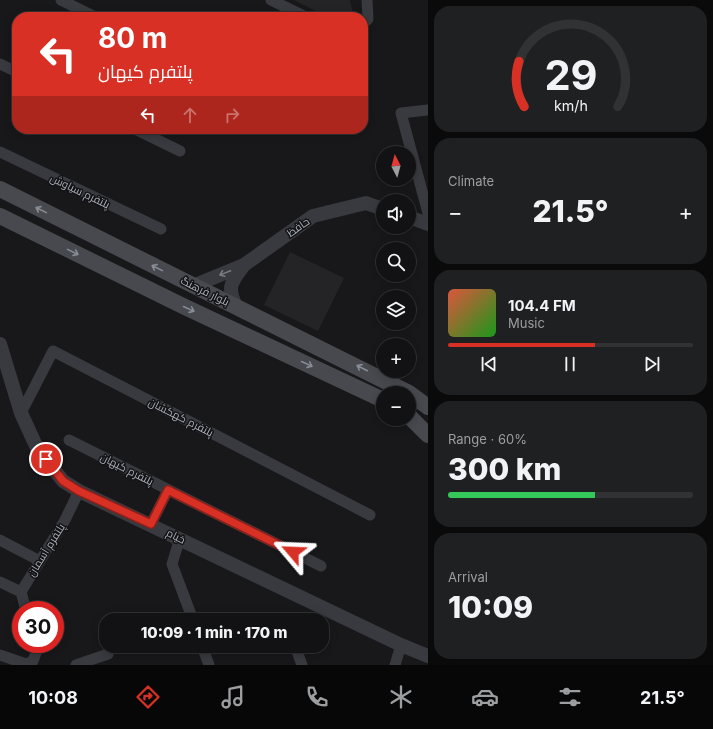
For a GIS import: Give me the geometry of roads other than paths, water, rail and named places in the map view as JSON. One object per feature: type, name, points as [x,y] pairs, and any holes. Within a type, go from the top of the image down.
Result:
[{"type":"main road","name":"بلوار فرهنگ","points":[[0,189],[395,386]]},
{"type":"main road","name":"بلوار فرهنگ","points":[[0,216],[185,307],[376,397]]},
{"type":"main road","name":"بلوار فرهنگ","points":[[416,398],[428,406]]},
{"type":"main road","points":[[416,423],[428,435]]},
{"type":"street","points":[[60,0],[85,12]]},
{"type":"street","points":[[271,0],[296,12]]},
{"type":"street","points":[[366,0],[367,12]]},
{"type":"street","points":[[0,64],[12,70]]},
{"type":"street","points":[[428,110],[401,113],[428,213]]},
{"type":"street","points":[[145,134],[180,151]]},
{"type":"street","name":"پلتفرم سیاوش","points":[[0,152],[161,230]]},
{"type":"street","name":"حافظ","points":[[244,265],[313,216],[366,203],[376,207]]},
{"type":"street","points":[[416,220],[428,224]]},
{"type":"street","points":[[193,286],[244,265]]},
{"type":"street","points":[[236,306],[230,295],[231,283],[244,265]]},
{"type":"street","name":"خیام","points":[[0,344],[21,412],[37,448],[63,481],[79,491],[428,656]]},
{"type":"street","name":"پلتفرم کهکشان","points":[[21,412],[53,351],[370,514]]},
{"type":"street","name":"پلتفرم کیهان","points":[[69,440],[321,566],[168,490],[151,524]]},
{"type":"street","name":"پلتفرم آسمان","points":[[21,592],[65,520],[79,491]]},
{"type":"street","points":[[180,538],[172,564],[190,613]]},
{"type":"street","points":[[0,540],[40,561]]},
{"type":"street","points":[[0,582],[21,592],[24,601]]},
{"type":"street","points":[[395,665],[402,645]]},
{"type":"street","points":[[0,655],[26,664],[33,661],[35,653]]},
{"type":"street","points":[[37,653],[40,665]]},
{"type":"street","points":[[205,653],[209,665]]},
{"type":"street","points":[[298,653],[302,665]]},
{"type":"street","points":[[76,665],[108,654]]}]
